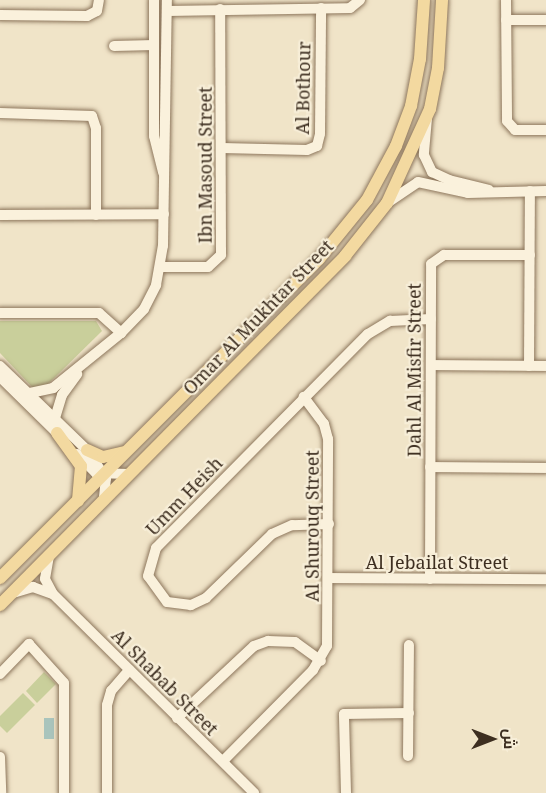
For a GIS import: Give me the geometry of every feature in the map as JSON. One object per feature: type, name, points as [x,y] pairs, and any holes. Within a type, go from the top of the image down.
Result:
[{"type":"main road","name":"Omar Al Mukhtar Street","points":[[0,578],[319,259],[368,200],[386,169],[411,106],[420,58],[424,0]]},
{"type":"main road","name":"Omar Al Mukhtar Street","points":[[4,601],[345,255],[387,203],[427,118],[438,68],[442,0]]},
{"type":"main road","points":[[57,433],[81,466],[78,501]]},
{"type":"main road","points":[[87,450],[107,457],[130,448]]},
{"type":"street","points":[[0,15],[87,16],[97,12],[99,0]]},
{"type":"street","points":[[154,0],[155,144],[164,176]]},
{"type":"street","points":[[30,393],[53,388],[121,333],[144,309],[161,267],[167,109],[167,5],[220,9],[350,8],[360,0]]},
{"type":"street","points":[[506,0],[507,122],[515,130],[546,130]]},
{"type":"street","name":"Al Bothour","points":[[222,148],[307,150],[317,146],[320,134],[321,8]]},
{"type":"street","name":"Ibn Masoud Street","points":[[161,267],[208,267],[219,260],[222,148],[220,9]]},
{"type":"street","points":[[506,20],[546,20]]},
{"type":"street","points":[[114,46],[154,45]]},
{"type":"street","points":[[154,109],[167,109]]},
{"type":"street","points":[[0,113],[92,116],[96,128],[96,215]]},
{"type":"street","points":[[427,118],[424,155],[432,172],[489,190]]},
{"type":"street","points":[[387,203],[418,182],[468,193],[489,190],[546,192]]},
{"type":"street","points":[[529,366],[530,192]]},
{"type":"street","points":[[0,215],[164,214]]},
{"type":"street","name":"Dahl Al Misfir Street","points":[[430,579],[431,268],[435,258],[530,255]]},
{"type":"street","points":[[0,313],[99,313],[121,333]]},
{"type":"street","name":"Umm Heish","points":[[328,524],[292,525],[277,531],[261,542],[206,598],[191,605],[166,602],[148,576],[156,548],[304,397],[377,327],[393,320],[431,319]]},
{"type":"street","points":[[55,418],[62,395],[86,362]]},
{"type":"street","points":[[431,365],[546,366]]},
{"type":"street","points":[[0,366],[87,450],[104,474],[104,498]]},
{"type":"street","points":[[0,377],[93,472],[128,474]]},
{"type":"street","name":"Al Shurouq Street","points":[[304,397],[324,424],[328,439],[328,637],[321,661]]},
{"type":"street","points":[[430,467],[546,468]]},
{"type":"street","points":[[50,553],[45,574],[53,594]]},
{"type":"street","name":"Al Jebailat Street","points":[[328,578],[546,579]]},
{"type":"street","points":[[4,601],[33,587],[53,594]]},
{"type":"street","name":"Al Shabab Street","points":[[53,594],[254,793]]},
{"type":"street","points":[[177,718],[247,650],[261,643],[295,642],[321,661],[223,762]]},
{"type":"street","points":[[0,674],[29,644],[64,683],[64,793]]},
{"type":"street","points":[[408,756],[409,645]]},
{"type":"street","points":[[107,793],[107,705],[111,691],[129,670]]},
{"type":"street","points":[[346,793],[344,714],[409,713]]},
{"type":"street","points":[[0,757],[1,793]]},
{"type":"green space","points":[[0,321],[96,321],[102,331],[45,387],[33,388],[0,353]]},
{"type":"green space","points":[[44,672],[56,684],[37,703],[26,691]]},
{"type":"green space","points":[[23,693],[35,705],[7,733],[0,726],[0,716]]},
{"type":"water","points":[[44,718],[54,718],[54,739],[44,739]]}]
